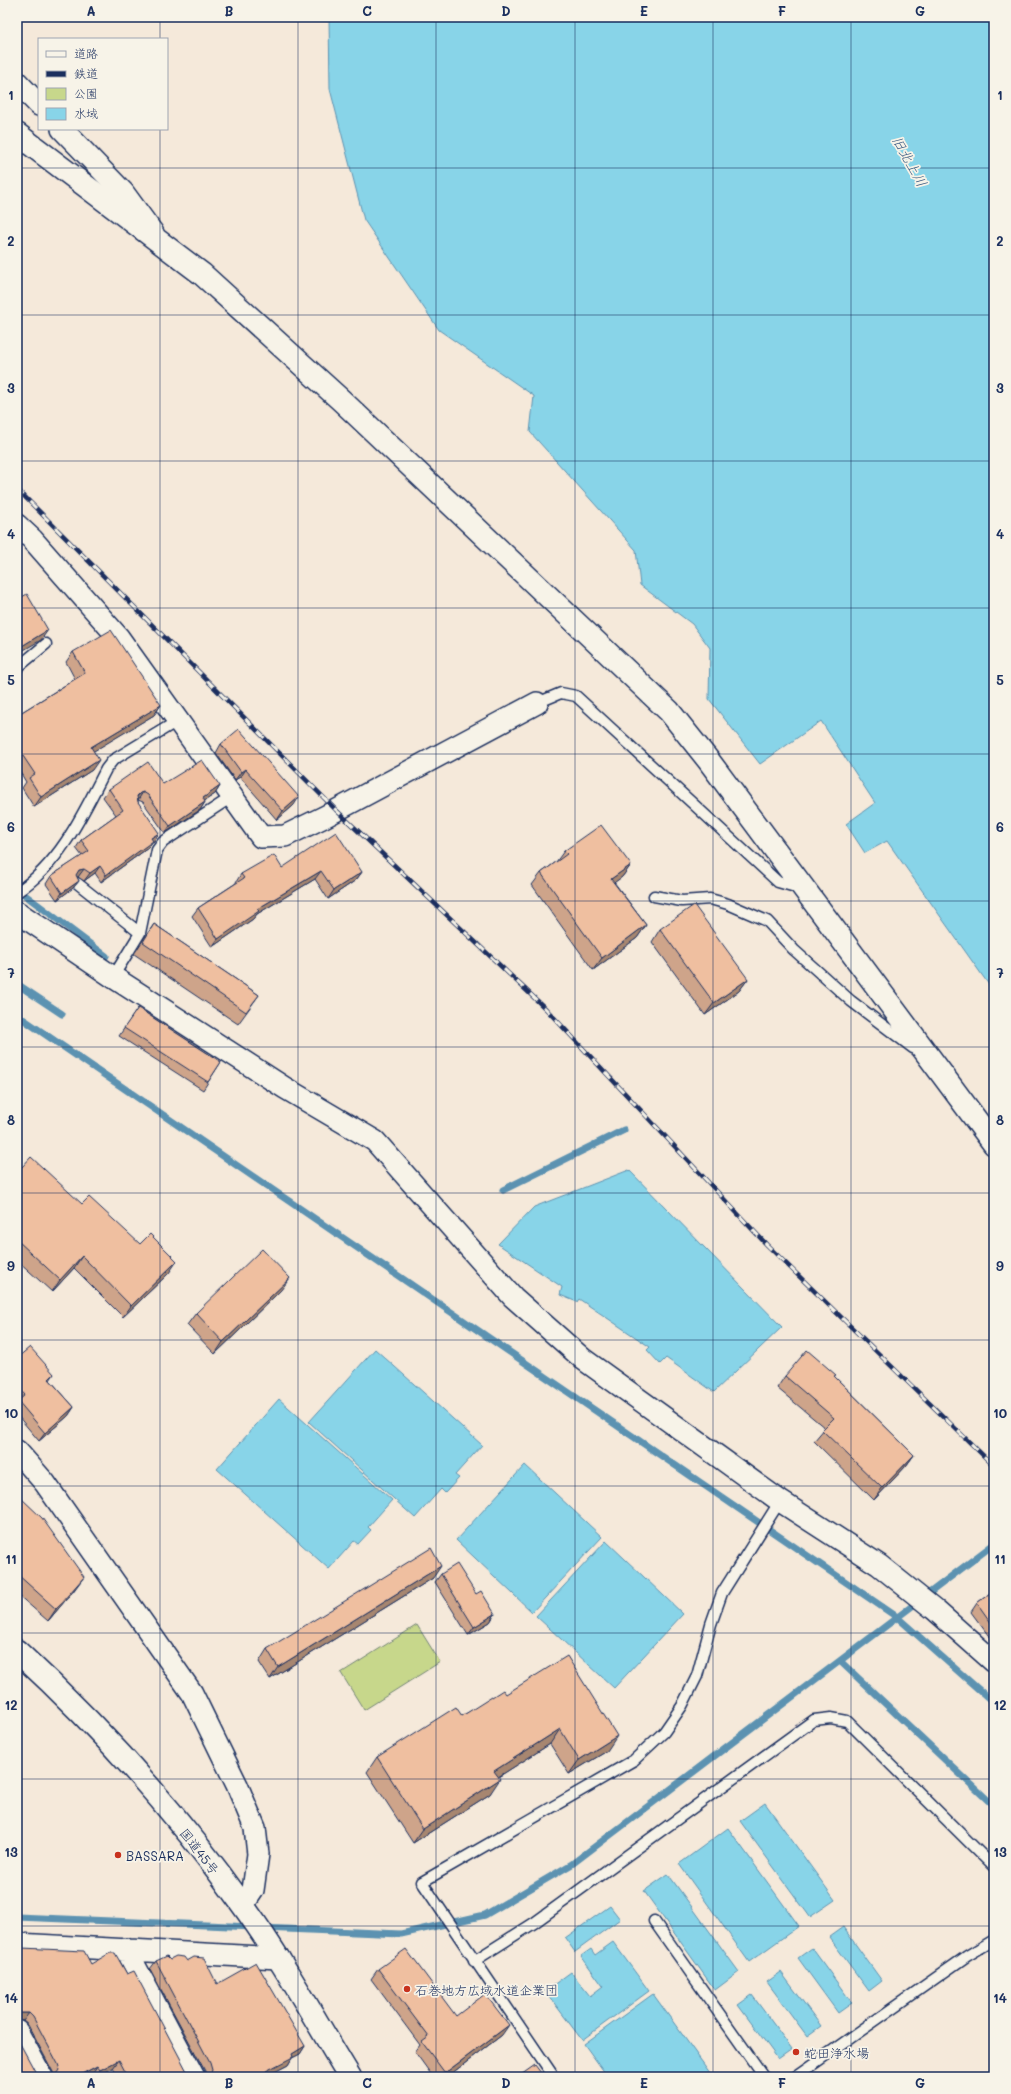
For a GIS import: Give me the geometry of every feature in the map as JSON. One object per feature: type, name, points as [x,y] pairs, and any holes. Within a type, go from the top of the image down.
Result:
[{"type":"main road","points":[[17,134],[202,274],[342,401],[669,711],[709,761],[994,1144]]},
{"type":"main road","name":"国道45号","points":[[17,1651],[68,1697],[145,1782],[245,1908],[274,1951],[350,2077]]},
{"type":"street","points":[[17,82],[38,104]]},
{"type":"street","points":[[63,130],[123,192],[158,240]]},
{"type":"street","points":[[17,525],[32,539],[119,638],[179,720],[261,837],[285,836],[537,703]]},
{"type":"street","points":[[17,912],[113,977],[285,1088],[375,1141],[513,1297],[583,1360],[780,1501],[879,1565],[934,1609],[994,1662]]},
{"type":"street","points":[[17,1451],[45,1483],[192,1693],[237,1785],[254,1828],[258,1861],[253,1890],[245,1908]]},
{"type":"street","points":[[17,1944],[126,1949],[274,1951]]},
{"type":"street","points":[[126,1949],[194,2077]]},
{"type":"street","points":[[17,2031],[42,2077]]},
{"type":"lane","points":[[17,668],[46,644]]},
{"type":"lane","points":[[537,703],[561,693],[576,696],[778,882],[805,889]]},
{"type":"lane","points":[[17,892],[30,884],[73,832],[106,770],[113,760],[179,720]]},
{"type":"lane","points":[[113,977],[140,933],[157,850],[161,839],[233,796]]},
{"type":"lane","points":[[77,883],[140,933]]},
{"type":"lane","points":[[654,896],[682,901],[710,899],[728,904],[767,921],[794,950],[850,1001],[934,1063]]},
{"type":"lane","points":[[554,2077],[474,1961],[422,1882],[634,1760],[664,1732],[682,1706],[697,1676],[711,1624],[722,1593],[780,1501]]},
{"type":"lane","points":[[474,1961],[534,1923],[814,1720],[831,1718],[846,1721],[994,1867]]},
{"type":"lane","points":[[654,1921],[764,2077]]},
{"type":"lane","points":[[795,2077],[967,1956],[994,1940]]},
{"type":"green space","points":[[417,1625],[440,1662],[364,1710],[341,1673]]},
{"type":"water","name":"旧北上川","points":[[329,17],[994,17],[994,992],[887,841],[865,853],[846,824],[875,803],[821,721],[760,764],[709,699],[710,648],[692,624],[640,585],[636,550],[530,432],[534,396],[439,330],[364,220],[330,89]]},
{"type":"water","points":[[629,1170],[782,1327],[714,1392],[666,1358],[660,1364],[647,1350],[650,1347],[579,1299],[577,1302],[560,1295],[562,1287],[498,1244],[534,1207]]},
{"type":"water","points":[[375,1349],[482,1445],[455,1475],[459,1478],[445,1493],[441,1489],[415,1518],[309,1422]]},
{"type":"water","points":[[279,1399],[392,1500],[368,1527],[371,1530],[358,1544],[354,1541],[329,1569],[217,1469]]},
{"type":"water","points":[[525,1465],[602,1537],[532,1612],[456,1540]]},
{"type":"water","points":[[606,1541],[683,1614],[614,1688],[536,1616]]},
{"type":"water","points":[[765,1803],[835,1900],[810,1917],[740,1821]]},
{"type":"water","points":[[728,1828],[799,1926],[749,1962],[679,1864]]},
{"type":"water","points":[[668,1874],[739,1972],[715,1990],[644,1891]]},
{"type":"water","points":[[610,1906],[620,1919],[575,1952],[565,1938]]},
{"type":"water","points":[[843,1927],[882,1981],[869,1991],[829,1937]]},
{"type":"water","points":[[613,1942],[649,1991],[582,2040],[545,1991],[571,1972],[590,1996],[603,1986],[581,1956],[591,1949],[595,1955]]},
{"type":"water","points":[[812,1948],[852,2003],[838,2013],[798,1958]]},
{"type":"water","points":[[781,1972],[821,2026],[807,2036],[767,1982]]},
{"type":"water","points":[[653,1994],[713,2077],[608,2077],[584,2044]]},
{"type":"water","points":[[752,1995],[792,2049],[778,2059],[738,2005]]},
{"type":"building","points":[[27,594],[48,630],[17,649],[17,600]]},
{"type":"building","points":[[111,630],[161,705],[91,747],[99,760],[41,797],[29,778],[35,774],[17,747],[17,715],[85,673],[73,652]]},
{"type":"building","points":[[239,729],[299,797],[283,811],[245,769],[241,772],[221,744]]},
{"type":"building","points":[[202,760],[220,786],[203,798],[205,802],[170,826],[148,795],[143,792],[140,793],[137,796],[138,802],[159,833],[151,838],[153,841],[106,875],[100,866],[90,873],[84,869],[79,870],[76,875],[79,881],[62,893],[51,876],[89,851],[81,840],[123,810],[109,789],[148,762],[163,784]]},
{"type":"building","points":[[601,825],[631,865],[611,879],[646,925],[602,958],[541,873],[567,854],[564,851]]},
{"type":"building","points":[[336,832],[362,872],[334,890],[321,871],[257,909],[259,911],[218,939],[198,908],[244,878],[241,874],[274,855],[282,868]]},
{"type":"building","points":[[694,905],[748,979],[714,1003],[660,929]]},
{"type":"building","points":[[154,924],[259,995],[246,1012],[143,942]]},
{"type":"building","points":[[138,1008],[221,1062],[208,1082],[124,1028]]},
{"type":"building","points":[[31,1157],[82,1204],[89,1197],[140,1244],[150,1234],[177,1261],[131,1306],[82,1256],[60,1280],[17,1240],[17,1162],[22,1167]]},
{"type":"building","points":[[262,1249],[290,1278],[223,1342],[196,1313]]},
{"type":"building","points":[[30,1347],[54,1374],[49,1379],[74,1407],[45,1433],[18,1401],[25,1395],[17,1386],[17,1358]]},
{"type":"building","points":[[807,1350],[836,1375],[834,1376],[914,1455],[882,1488],[822,1430],[834,1418],[785,1376]]},
{"type":"building","points":[[17,1497],[20,1497],[42,1518],[84,1577],[56,1609],[17,1574]]},
{"type":"building","points":[[431,1548],[441,1566],[278,1667],[267,1649]]},
{"type":"building","points":[[457,1564],[476,1594],[481,1591],[495,1614],[474,1627],[441,1574]]},
{"type":"building","points":[[994,1590],[994,1627],[977,1603]]},
{"type":"building","points":[[567,1656],[617,1736],[579,1760],[560,1729],[494,1771],[500,1779],[423,1829],[377,1757],[456,1707],[462,1716],[503,1690],[506,1694]]},
{"type":"building","points":[[22,1948],[84,1951],[91,1964],[110,1953],[115,1953],[127,1974],[134,1971],[191,2077],[128,2077],[119,2060],[100,2070],[97,2066],[76,2077],[55,2077],[60,2070],[58,2064],[33,2017],[29,2013],[17,2013],[17,1951]]},
{"type":"building","points":[[406,1949],[456,2016],[485,1994],[509,2025],[445,2073],[422,2042],[429,2037],[378,1969]]},
{"type":"building","points":[[167,1956],[170,1959],[176,1956],[184,1957],[187,1961],[194,1957],[204,1958],[217,1984],[256,1962],[305,2046],[292,2054],[293,2057],[266,2071],[269,2077],[208,2077],[210,2076],[212,2070],[210,2063],[156,1961]]},
{"type":"building","points":[[17,2038],[37,2075],[39,2077],[17,2077]]},
{"type":"building","points":[[535,2065],[544,2077],[518,2077]]},
{"type":"waterway","points":[[17,889],[106,956]]},
{"type":"waterway","points":[[17,984],[62,1014]]},
{"type":"waterway","points":[[17,1015],[897,1617],[994,1703]]},
{"type":"waterway","points":[[503,1190],[624,1130]]},
{"type":"waterway","points":[[263,1928],[401,1934],[485,1915],[572,1864],[994,1544]]},
{"type":"waterway","points":[[840,1661],[994,1806]]},
{"type":"waterway","points":[[17,1917],[253,1927]]},
{"type":"railway","points":[[17,489],[336,810],[546,1009],[767,1245],[994,1466]]},
{"type":"place","name":"BASSARA","points":[[118,1855]]},
{"type":"place","name":"石巻地方広域水道企業団","points":[[407,1989]]},
{"type":"place","name":"蛇田浄水場","points":[[796,2052]]}]
